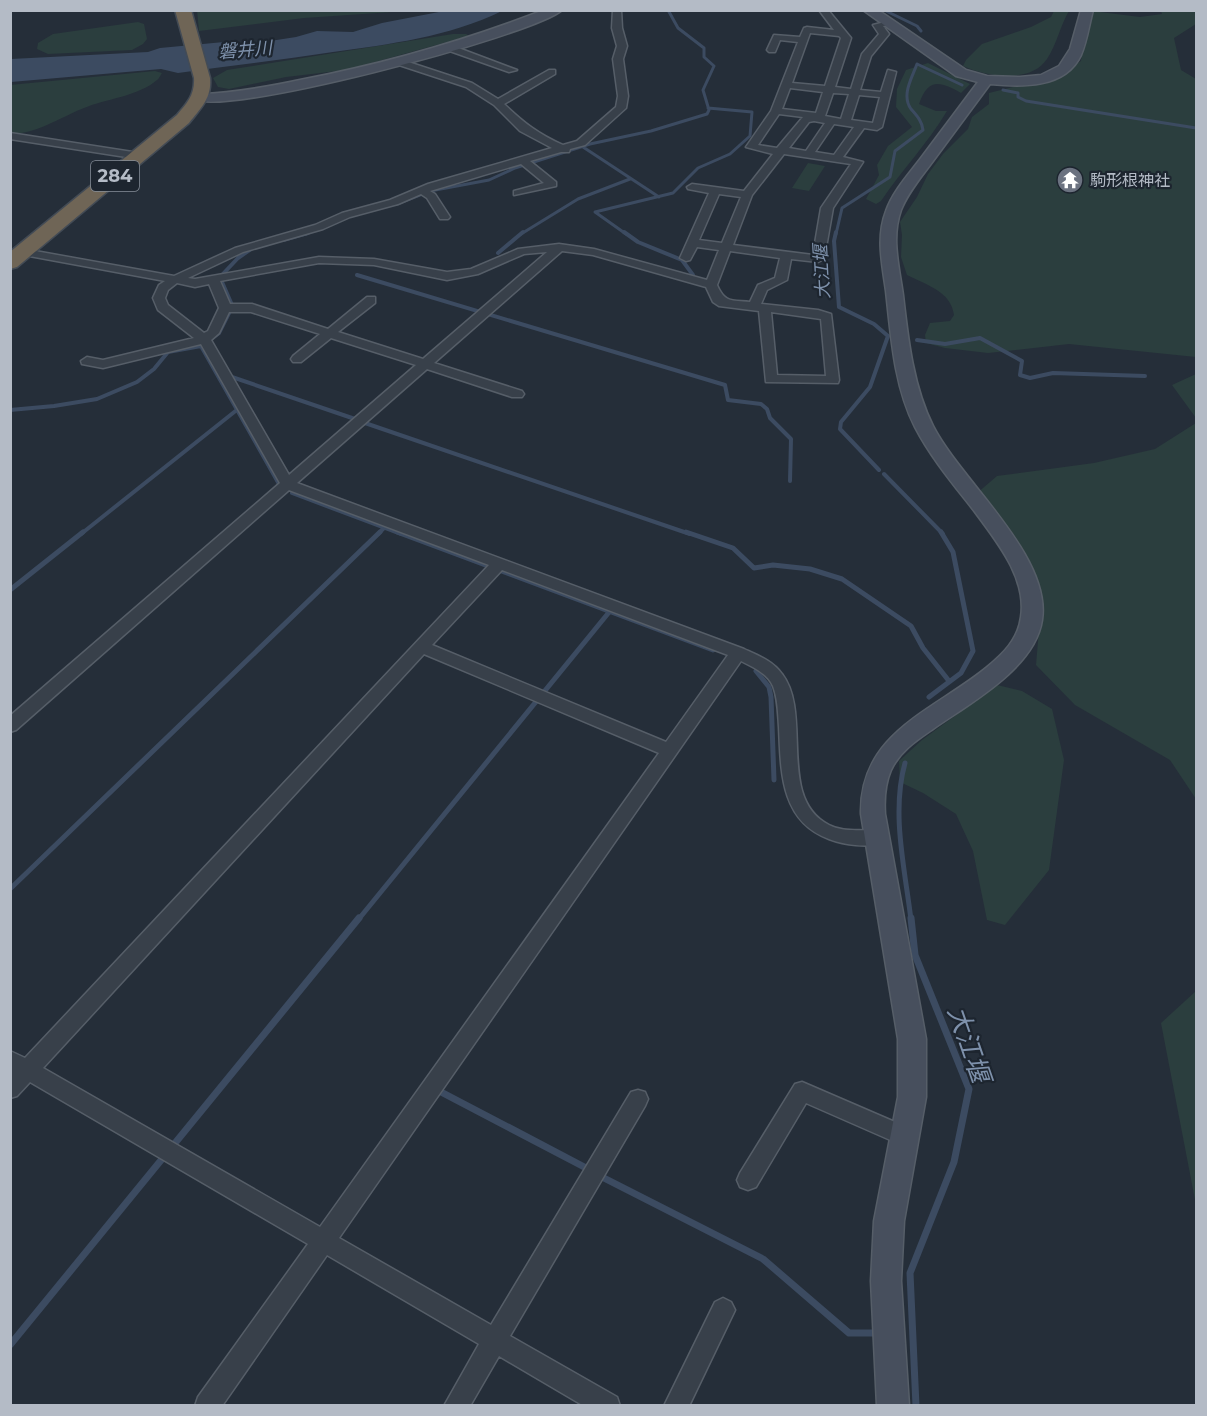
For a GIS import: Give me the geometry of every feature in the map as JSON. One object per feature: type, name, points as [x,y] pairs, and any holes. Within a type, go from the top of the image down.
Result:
[{"type":"highway","points":[[183,10],[202,78],[200,98]]},
{"type":"highway","name":"284","points":[[17,258],[183,119],[200,98]]},
{"type":"street","points":[[200,98],[232,97],[332,79],[450,48],[556,10]]},
{"type":"street","points":[[617,10],[617,28],[622,46],[618,59],[623,96],[621,108],[581,143],[565,150],[422,190],[394,202],[346,215],[318,227],[239,250],[174,280],[163,288],[159,298],[162,307],[204,339],[237,393],[287,484],[738,653],[759,663],[778,681],[785,700],[792,776],[798,806],[816,825],[842,837],[877,838]]},
{"type":"street","points":[[823,10],[855,53],[855,92],[845,122]]},
{"type":"street","points":[[878,17],[961,73],[986,80],[1028,81],[1049,76],[1071,61],[1087,10]]},
{"type":"street","points":[[855,53],[871,52],[884,34],[878,26],[878,17]]},
{"type":"street","points":[[693,243],[818,259],[827,208],[858,162],[751,147],[776,111],[807,30],[842,33]]},
{"type":"street","points":[[772,50],[777,37],[803,40]]},
{"type":"street","points":[[450,48],[512,70]]},
{"type":"street","points":[[817,117],[830,90],[855,53]]},
{"type":"street","points":[[399,62],[469,85],[498,103],[524,129],[565,150]]},
{"type":"street","points":[[498,103],[522,92],[552,72]]},
{"type":"street","points":[[776,111],[877,127],[891,72]]},
{"type":"street","points":[[892,1406],[886,1269],[889,1221],[912,1097],[912,1040],[877,838],[872,794],[876,775],[885,758],[916,728],[1006,664],[1026,638],[1033,612],[1029,584],[1013,554],[924,427],[912,398],[887,235],[894,209],[908,185],[986,80]]},
{"type":"street","points":[[785,85],[885,95]]},
{"type":"street","points":[[786,255],[781,280],[762,288],[760,307],[771,379],[833,380],[827,317],[818,314],[760,307],[723,303],[717,299],[711,285],[747,195],[805,120],[817,117]]},
{"type":"street","points":[[809,154],[832,120]]},
{"type":"street","points":[[836,159],[861,125]]},
{"type":"street","points":[[10,136],[139,156]]},
{"type":"street","points":[[518,193],[552,184],[524,161]]},
{"type":"street","points":[[692,187],[747,195]]},
{"type":"street","points":[[422,190],[430,196],[444,218]]},
{"type":"street","points":[[686,258],[715,191]]},
{"type":"street","points":[[17,258],[195,283],[319,260],[374,262],[447,276],[474,272],[522,251],[559,247],[594,252],[711,285]]},
{"type":"street","points":[[10,726],[559,247]]},
{"type":"street","points":[[87,361],[103,364],[204,339],[213,333],[225,308],[214,281]]},
{"type":"street","points":[[297,359],[371,300]]},
{"type":"street","points":[[225,308],[252,308],[517,394]]},
{"type":"street","points":[[10,1089],[19,1065],[499,564]]},
{"type":"street","points":[[421,647],[669,750]]},
{"type":"street","points":[[207,1406],[738,653]]},
{"type":"street","points":[[19,1065],[608,1406]]},
{"type":"street","points":[[748,1180],[802,1091],[904,1136]]},
{"type":"street","points":[[456,1406],[638,1099]]},
{"type":"street","points":[[676,1406],[723,1310]]},
{"type":"shaded area","points":[[197,10],[407,11],[304,18],[199,31]]},
{"type":"shaded area","points":[[1054,11],[1069,11],[1047,59],[1039,67],[1030,72],[1008,76],[984,73],[963,66],[982,44],[1031,27],[1051,17]]},
{"type":"shaded area","points":[[1092,11],[1140,17],[1162,14],[1161,11],[1196,11],[1196,24],[1174,38],[1181,70],[1196,79],[1196,357],[1069,344],[988,353],[945,348],[926,343],[925,335],[930,323],[950,321],[954,315],[952,307],[943,294],[907,275],[901,257],[900,222],[917,197],[928,174],[943,154],[968,129],[972,117],[989,104],[989,93],[1060,75],[1081,61],[1084,33]]},
{"type":"shaded area","points":[[138,22],[144,24],[147,39],[132,50],[48,54],[37,49],[38,43],[53,34]]},
{"type":"shaded area","points":[[453,34],[469,36],[346,70],[286,77],[229,89],[218,87],[213,78],[227,70]]},
{"type":"shaded area","points":[[928,63],[970,84],[961,93],[941,84],[931,86],[926,90],[919,104],[936,111],[947,111],[881,201],[876,204],[866,199],[879,175],[877,165],[888,146],[912,127],[896,107],[897,89],[906,70]]},
{"type":"shaded area","points":[[155,71],[162,73],[158,79],[132,94],[92,105],[37,129],[27,132],[11,132],[10,85]]},
{"type":"shaded area","points":[[808,163],[825,166],[809,191],[792,188]]},
{"type":"shaded area","points":[[1196,374],[1196,418],[1172,385]]},
{"type":"shaded area","points":[[1196,423],[1196,799],[1170,760],[1075,705],[1036,665],[1041,606],[976,494],[997,476],[1094,463],[1155,449]]},
{"type":"shaded area","points":[[997,685],[1022,691],[1052,709],[1064,760],[1049,870],[1005,925],[987,920],[973,851],[956,814],[923,793],[900,782],[899,761],[922,740]]},
{"type":"shaded area","points":[[1196,991],[1196,1205],[1161,1023]]},
{"type":"water","name":"磐井川","points":[[444,11],[502,11],[440,33],[355,49],[178,73],[161,69],[11,82],[11,59],[148,52],[160,48],[224,42],[250,44],[296,37],[317,31],[353,32],[382,23]]},
{"type":"waterway","points":[[668,10],[678,28],[704,48],[704,57],[714,66],[703,90],[708,108]]},
{"type":"waterway","name":"大江堰","points":[[884,10],[917,26],[921,31]]},
{"type":"waterway","name":"大江堰","points":[[836,234],[842,208],[890,177],[895,151],[923,130],[907,98],[908,86],[917,64],[962,85]]},
{"type":"waterway","points":[[1003,90],[1018,93],[1018,97],[1026,101],[1196,128]]},
{"type":"waterway","points":[[397,204],[430,191],[489,180],[515,168],[590,144],[651,131],[707,114],[708,108]]},
{"type":"waterway","points":[[658,197],[673,193],[698,168],[730,154],[750,136],[752,112],[708,108]]},
{"type":"waterway","points":[[583,147],[658,197]]},
{"type":"waterway","points":[[521,234],[578,199],[630,179]]},
{"type":"waterway","points":[[626,234],[595,212],[658,197]]},
{"type":"waterway","points":[[498,253],[523,232]]},
{"type":"waterway","points":[[624,232],[638,242],[682,260],[693,275]]},
{"type":"waterway","name":"大江堰","points":[[836,232],[834,241],[839,307],[874,324],[888,336],[870,387],[841,422],[840,429],[879,470]]},
{"type":"waterway","points":[[283,240],[308,233],[306,234]]},
{"type":"waterway","points":[[221,276],[238,258],[251,249]]},
{"type":"waterway","points":[[357,275],[725,385],[728,400],[761,404],[767,409],[770,418],[791,439],[790,481]]},
{"type":"waterway","points":[[222,282],[232,305]]},
{"type":"waterway","points":[[212,338],[219,333],[230,311]]},
{"type":"waterway","points":[[917,340],[945,344],[980,338],[1022,361],[1020,375],[1030,378],[1053,373],[1145,376]]},
{"type":"waterway","points":[[10,410],[97,399],[137,382],[154,369],[168,352],[201,346],[237,410]]},
{"type":"waterway","points":[[226,375],[355,419]]},
{"type":"waterway","points":[[81,534],[237,410]]},
{"type":"waterway","points":[[237,410],[279,484]]},
{"type":"waterway","points":[[365,423],[690,534]]},
{"type":"waterway","name":"大江堰","points":[[884,474],[943,534]]},
{"type":"waterway","points":[[292,493],[384,528]]},
{"type":"waterway","points":[[380,532],[384,528]]},
{"type":"waterway","points":[[384,528],[401,534]]},
{"type":"waterway","points":[[10,590],[83,532]]},
{"type":"waterway","points":[[10,889],[380,532]]},
{"type":"waterway","points":[[397,532],[610,611]]},
{"type":"waterway","points":[[686,532],[733,548],[754,568],[773,565],[810,569],[842,579],[911,626],[923,648],[949,681]]},
{"type":"waterway","name":"大江堰","points":[[929,697],[961,673],[973,651],[953,552],[941,532]]},
{"type":"waterway","points":[[358,920],[610,611]]},
{"type":"waterway","points":[[610,611],[713,650]]},
{"type":"waterway","points":[[756,671],[769,687],[771,697],[774,780]]},
{"type":"waterway","name":"大江堰","points":[[905,763],[899,801],[899,821],[911,920]]},
{"type":"waterway","points":[[10,1345],[359,918]]},
{"type":"waterway","name":"大江堰","points":[[911,918],[915,955],[969,1089],[954,1162],[910,1273],[916,1406]]},
{"type":"waterway","points":[[441,1092],[590,1170]]},
{"type":"waterway","points":[[598,1175],[763,1259],[849,1333],[880,1333]]},
{"type":"place","name":"駒形根神社","points":[[1070,180]]}]
